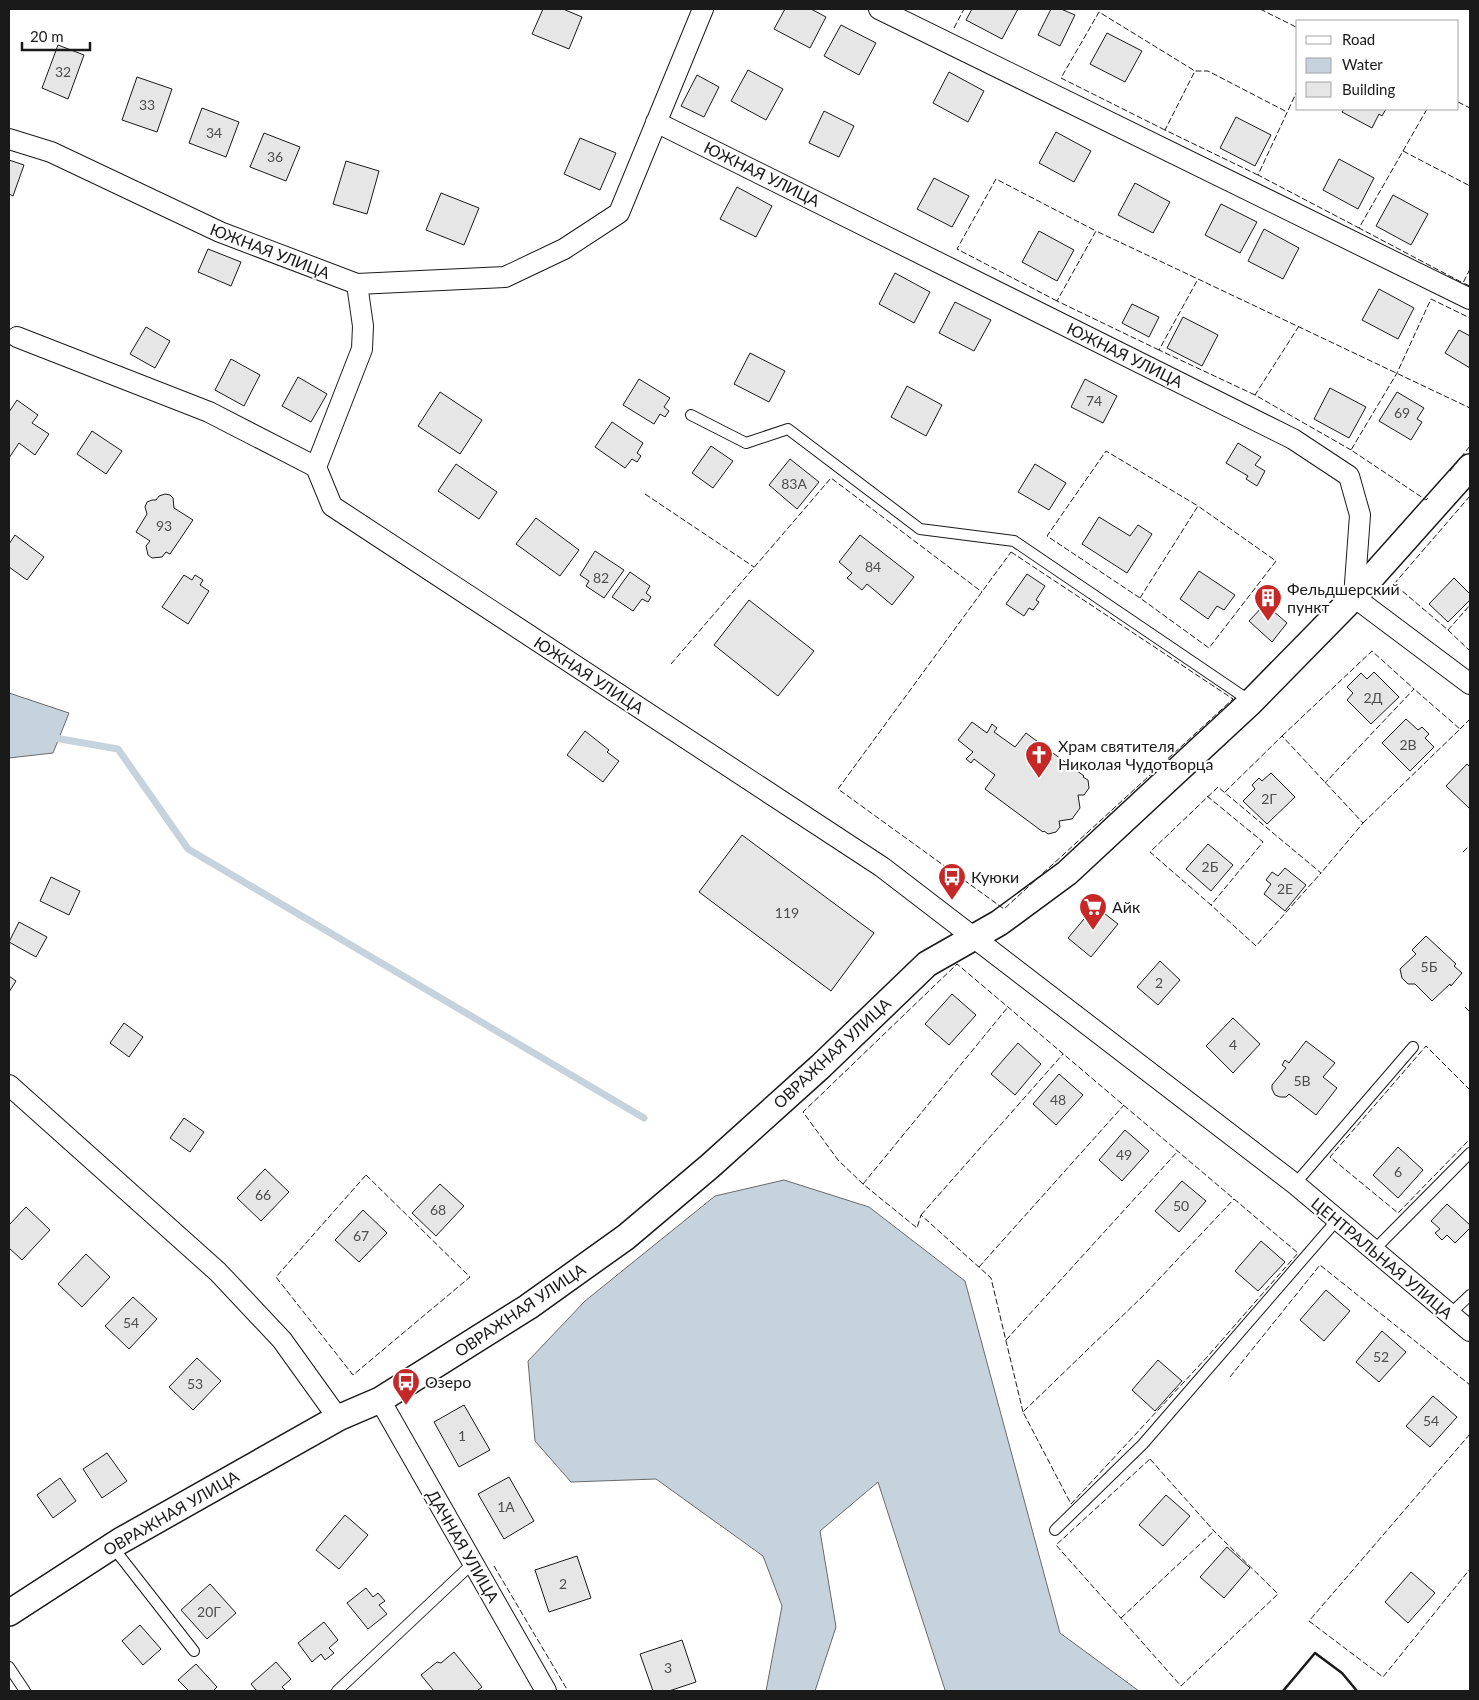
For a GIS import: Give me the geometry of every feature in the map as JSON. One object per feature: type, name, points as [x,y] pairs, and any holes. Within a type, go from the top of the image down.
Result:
[{"type":"street","points":[[17,337],[209,412],[316,467],[362,349],[363,326],[357,284],[505,276],[564,249],[618,213],[703,9]]},
{"type":"street","points":[[879,9],[1470,299]]},
{"type":"street","name":"ЮЖНАЯ УЛИЦА","points":[[656,122],[1293,439],[1349,476],[1360,515],[1354,597]]},
{"type":"street","name":"ЮЖНАЯ УЛИЦА","points":[[9,139],[51,152],[220,232],[357,284]]},
{"type":"street","name":"ЮЖНАЯ УЛИЦА","points":[[316,467],[332,506],[882,867],[974,938]]},
{"type":"street","points":[[1251,702],[1354,597],[1470,467]]},
{"type":"street","points":[[1354,597],[1470,684]]},
{"type":"street","name":"ОВРАЖНАЯ УЛИЦА","points":[[9,1612],[112,1546],[338,1418],[380,1400],[528,1307],[626,1238],[710,1166],[821,1066],[927,964],[999,923],[1067,873],[1251,702]]},
{"type":"street","name":"ЦЕНТРАЛЬНАЯ УЛИЦА","points":[[974,938],[1295,1184],[1470,1331]]},
{"type":"street","points":[[9,1085],[218,1272],[282,1340],[338,1418]]},
{"type":"street","name":"ДАЧНАЯ УЛИЦА","points":[[380,1400],[546,1691]]},
{"type":"lane","points":[[691,415],[746,443],[788,429],[920,529],[1014,541],[1251,702]]},
{"type":"lane","points":[[1295,1184],[1413,1047]]},
{"type":"lane","points":[[1374,1250],[1470,1153]]},
{"type":"lane","points":[[1055,1530],[1143,1444],[1337,1220]]},
{"type":"lane","points":[[1450,1314],[1470,1295]]},
{"type":"lane","points":[[112,1546],[194,1651]]},
{"type":"lane","points":[[337,1691],[473,1563]]},
{"type":"lane","points":[[9,1667],[25,1691]]},
{"type":"water","points":[[9,693],[69,713],[53,753],[9,758]]},
{"type":"water","points":[[784,1180],[869,1207],[965,1281],[1060,1633],[1139,1691],[945,1690],[878,1482],[820,1531],[836,1627],[815,1691],[766,1691],[782,1606],[763,1556],[656,1479],[571,1482],[535,1441],[528,1361],[585,1301],[715,1196]]},
{"type":"building","points":[[543,9],[563,9],[582,17],[569,49],[532,34]]},
{"type":"building","points":[[785,9],[811,9],[826,17],[810,48],[774,29]]},
{"type":"building","points":[[972,9],[1018,9],[1002,39],[966,20]]},
{"type":"building","points":[[1051,9],[1061,9],[1075,15],[1060,46],[1038,35]]},
{"type":"building","points":[[841,25],[876,43],[859,75],[824,56]]},
{"type":"building","points":[[1107,33],[1142,51],[1125,82],[1090,64]]},
{"type":"building","points":[[58,45],[84,55],[68,99],[42,88]]},
{"type":"building","points":[[748,70],[783,89],[766,120],[731,101]]},
{"type":"building","points":[[949,72],[984,91],[968,122],[933,103]]},
{"type":"building","points":[[697,75],[719,87],[704,117],[681,106]]},
{"type":"building","points":[[137,77],[172,89],[157,132],[122,120]]},
{"type":"building","points":[[202,108],[239,122],[226,157],[189,143]]},
{"type":"building","points":[[1343,110],[1385,110],[1382,116],[1379,114],[1372,128],[1342,112]]},
{"type":"building","points":[[824,111],[854,126],[839,157],[809,143]]},
{"type":"building","points":[[1236,117],[1271,135],[1255,166],[1220,148]]},
{"type":"building","points":[[1056,132],[1091,151],[1074,182],[1039,163]]},
{"type":"building","points":[[264,133],[300,147],[286,181],[250,167]]},
{"type":"building","points":[[580,138],[616,153],[600,190],[564,174]]},
{"type":"building","points":[[1339,159],[1374,178],[1358,209],[1323,190]]},
{"type":"building","points":[[9,160],[24,165],[13,196],[9,194]]},
{"type":"building","points":[[346,161],[379,171],[367,214],[333,204]]},
{"type":"building","points":[[934,178],[969,196],[952,227],[917,209]]},
{"type":"building","points":[[1135,183],[1170,202],[1153,233],[1118,215]]},
{"type":"building","points":[[737,187],[772,206],[756,237],[720,219]]},
{"type":"building","points":[[441,193],[479,208],[464,245],[426,230]]},
{"type":"building","points":[[1393,195],[1428,214],[1411,245],[1376,226]]},
{"type":"building","points":[[1221,204],[1257,222],[1240,253],[1205,235]]},
{"type":"building","points":[[1264,229],[1299,248],[1283,279],[1248,261]]},
{"type":"building","points":[[1039,231],[1074,250],[1057,281],[1022,262]]},
{"type":"building","points":[[208,249],[241,262],[231,286],[198,272]]},
{"type":"building","points":[[895,273],[930,292],[914,323],[879,304]]},
{"type":"building","points":[[1379,289],[1414,308],[1398,339],[1362,320]]},
{"type":"building","points":[[955,302],[991,320],[974,351],[939,333]]},
{"type":"building","points":[[1132,304],[1159,317],[1149,337],[1122,323]]},
{"type":"building","points":[[1183,317],[1218,335],[1202,366],[1167,348]]},
{"type":"building","points":[[146,327],[170,341],[155,368],[130,354]]},
{"type":"building","points":[[1459,330],[1470,336],[1470,368],[1445,353]]},
{"type":"building","points":[[750,353],[785,371],[769,402],[734,384]]},
{"type":"building","points":[[231,359],[260,375],[244,406],[215,390]]},
{"type":"building","points":[[298,377],[327,394],[311,422],[282,406]]},
{"type":"building","points":[[639,379],[670,398],[664,407],[669,411],[665,417],[660,414],[654,424],[623,405]]},
{"type":"building","points":[[1085,379],[1117,396],[1103,423],[1071,407]]},
{"type":"building","points":[[907,386],[942,405],[926,436],[891,417]]},
{"type":"building","points":[[1330,388],[1366,407],[1349,438],[1314,419]]},
{"type":"building","points":[[440,392],[482,420],[460,454],[418,426]]},
{"type":"building","points":[[1397,392],[1424,408],[1417,419],[1422,422],[1411,440],[1379,421]]},
{"type":"building","points":[[17,400],[38,415],[32,423],[49,434],[35,455],[19,443],[9,458],[9,412]]},
{"type":"building","points":[[612,422],[643,443],[637,453],[641,456],[637,462],[632,459],[625,468],[595,447]]},
{"type":"building","points":[[92,431],[122,451],[106,474],[77,454]]},
{"type":"building","points":[[1238,443],[1261,457],[1255,465],[1265,471],[1257,486],[1246,479],[1248,476],[1226,463]]},
{"type":"building","points":[[711,446],[733,461],[713,488],[692,473]]},
{"type":"building","points":[[790,459],[819,482],[797,509],[769,485]]},
{"type":"building","points":[[456,464],[497,492],[479,519],[438,491]]},
{"type":"building","points":[[1035,464],[1066,483],[1049,510],[1018,492]]},
{"type":"building","points":[[165,494],[173,498],[174,508],[193,520],[170,554],[166,552],[162,557],[152,558],[148,555],[146,546],[150,541],[136,532],[147,514],[145,507],[147,502],[156,500],[159,496]]},
{"type":"building","points":[[1099,517],[1130,536],[1138,525],[1152,534],[1127,573],[1082,544]]},
{"type":"building","points":[[536,518],[579,550],[560,576],[516,544]]},
{"type":"building","points":[[15,535],[44,557],[27,580],[9,567],[9,544]]},
{"type":"building","points":[[860,535],[914,577],[892,605],[867,584],[862,590],[847,578],[852,573],[839,562]]},
{"type":"building","points":[[595,551],[624,570],[604,598],[586,586],[589,581],[580,575]]},
{"type":"building","points":[[1199,571],[1235,595],[1224,610],[1217,606],[1208,619],[1180,599]]},
{"type":"building","points":[[630,572],[650,586],[646,593],[651,597],[648,602],[642,599],[633,611],[612,597]]},
{"type":"building","points":[[1027,574],[1045,586],[1036,600],[1039,602],[1033,610],[1029,608],[1024,616],[1006,604]]},
{"type":"building","points":[[184,575],[192,580],[195,575],[203,580],[200,585],[209,591],[188,624],[162,607]]},
{"type":"building","points":[[1454,578],[1470,594],[1470,600],[1448,622],[1429,604]]},
{"type":"building","points":[[749,600],[814,651],[778,696],[714,645]]},
{"type":"building","name":"Фельдшерский пункт","points":[[1265,604],[1287,623],[1272,642],[1249,621]]},
{"type":"building","points":[[1374,672],[1399,697],[1371,724],[1347,700],[1353,693],[1347,687],[1361,673],[1367,679]]},
{"type":"building","points":[[1406,719],[1418,730],[1422,727],[1429,734],[1425,738],[1434,747],[1410,771],[1382,743]]},
{"type":"building","name":"Храм святителя Николая Чудотворца","points":[[972,722],[987,733],[992,724],[997,728],[994,732],[1015,747],[1026,733],[1084,776],[1088,780],[1089,788],[1084,795],[1078,795],[1080,808],[1072,819],[1059,821],[1060,827],[1056,832],[1048,834],[985,789],[995,775],[974,759],[971,763],[966,759],[973,752],[958,740]]},
{"type":"building","points":[[585,731],[609,750],[607,752],[619,761],[603,782],[567,755]]},
{"type":"building","points":[[1467,764],[1470,767],[1470,809],[1446,786]]},
{"type":"building","points":[[1271,773],[1295,797],[1267,824],[1243,801],[1255,789],[1252,785],[1259,778],[1262,781]]},
{"type":"building","points":[[742,835],[874,933],[831,991],[699,892]]},
{"type":"building","points":[[1208,844],[1233,865],[1211,891],[1186,869]]},
{"type":"building","points":[[1285,868],[1306,885],[1285,911],[1264,894],[1271,884],[1266,880],[1272,872],[1278,876]]},
{"type":"building","points":[[51,877],[80,891],[69,915],[40,901]]},
{"type":"building","name":"Айк","points":[[1095,906],[1118,924],[1091,957],[1068,938]]},
{"type":"building","points":[[19,922],[47,937],[36,957],[9,942]]},
{"type":"building","points":[[1426,936],[1456,964],[1454,966],[1462,973],[1451,986],[1450,984],[1432,1001],[1415,984],[1408,984],[1402,978],[1400,969],[1416,954],[1412,950]]},
{"type":"building","points":[[1160,961],[1180,980],[1158,1005],[1137,987]]},
{"type":"building","points":[[9,976],[16,981],[9,992]]},
{"type":"building","points":[[952,994],[976,1015],[949,1045],[925,1024]]},
{"type":"building","points":[[1233,1018],[1260,1044],[1233,1073],[1206,1046]]},
{"type":"building","points":[[124,1023],[143,1037],[129,1057],[110,1043]]},
{"type":"building","points":[[1306,1041],[1335,1063],[1323,1077],[1337,1088],[1316,1115],[1289,1094],[1286,1097],[1280,1097],[1275,1095],[1272,1089],[1272,1085],[1286,1068],[1282,1065],[1285,1060],[1289,1063]]},
{"type":"building","points":[[1018,1043],[1041,1064],[1015,1095],[991,1074]]},
{"type":"building","points":[[1059,1074],[1083,1095],[1056,1125],[1033,1104]]},
{"type":"building","points":[[184,1118],[204,1132],[190,1152],[170,1138]]},
{"type":"building","points":[[1125,1130],[1149,1151],[1122,1181],[1099,1160]]},
{"type":"building","points":[[1398,1147],[1423,1170],[1398,1198],[1373,1175]]},
{"type":"building","points":[[265,1169],[289,1192],[261,1221],[237,1198]]},
{"type":"building","points":[[1182,1181],[1206,1201],[1179,1232],[1155,1211]]},
{"type":"building","points":[[440,1184],[464,1206],[436,1236],[412,1213]]},
{"type":"building","points":[[1447,1204],[1470,1225],[1470,1228],[1455,1243],[1447,1235],[1442,1240],[1435,1233],[1440,1229],[1431,1221]]},
{"type":"building","points":[[26,1207],[50,1230],[22,1260],[9,1248],[9,1225]]},
{"type":"building","points":[[363,1210],[387,1233],[359,1262],[335,1240]]},
{"type":"building","points":[[1261,1241],[1285,1262],[1258,1291],[1235,1271]]},
{"type":"building","points":[[86,1254],[110,1277],[82,1307],[58,1284]]},
{"type":"building","points":[[1326,1290],[1350,1311],[1324,1341],[1300,1320]]},
{"type":"building","points":[[133,1297],[157,1319],[129,1349],[105,1326]]},
{"type":"building","points":[[1382,1331],[1406,1352],[1379,1382],[1356,1362]]},
{"type":"building","points":[[197,1358],[221,1381],[193,1410],[169,1387]]},
{"type":"building","points":[[1158,1360],[1182,1381],[1155,1411],[1132,1390]]},
{"type":"building","points":[[1433,1396],[1457,1417],[1430,1447],[1406,1426]]},
{"type":"building","points":[[464,1405],[490,1450],[459,1467],[434,1422]]},
{"type":"building","points":[[107,1453],[127,1481],[102,1498],[83,1469]]},
{"type":"building","points":[[509,1477],[534,1521],[504,1539],[478,1494]]},
{"type":"building","points":[[60,1478],[76,1501],[53,1518],[37,1495]]},
{"type":"building","points":[[1166,1495],[1190,1516],[1163,1546],[1139,1525]]},
{"type":"building","points":[[345,1515],[368,1535],[339,1569],[316,1550]]},
{"type":"building","points":[[1227,1547],[1250,1568],[1224,1598],[1200,1577]]},
{"type":"building","points":[[577,1556],[591,1598],[549,1612],[535,1570]]},
{"type":"building","points":[[1411,1572],[1435,1593],[1408,1623],[1385,1602]]},
{"type":"building","points":[[210,1584],[236,1613],[207,1639],[181,1610]]},
{"type":"building","points":[[366,1588],[373,1597],[378,1593],[385,1601],[379,1605],[387,1614],[368,1629],[347,1603]]},
{"type":"building","points":[[324,1622],[338,1640],[329,1648],[334,1653],[325,1660],[321,1654],[312,1662],[298,1643]]},
{"type":"building","points":[[140,1625],[161,1649],[143,1665],[122,1641]]},
{"type":"building","points":[[682,1640],[696,1682],[669,1691],[653,1691],[640,1654]]},
{"type":"building","points":[[454,1652],[482,1687],[477,1691],[434,1691],[421,1675],[437,1662],[441,1663]]},
{"type":"building","points":[[276,1662],[291,1679],[282,1687],[286,1691],[257,1691],[251,1684]]},
{"type":"building","points":[[196,1664],[217,1687],[213,1691],[189,1691],[178,1680]]},
{"type":"waterway","points":[[49,737],[118,749],[188,849],[644,1118]]},
{"type":"fence","points":[[954,28],[964,9]]},
{"type":"fence","points":[[1260,9],[1296,27]]},
{"type":"fence","points":[[1165,130],[1061,78],[1099,12],[1195,71]]},
{"type":"fence","points":[[1258,175],[1165,130],[1195,71],[1208,71],[1287,112]]},
{"type":"fence","points":[[1296,93],[1258,175],[1359,228]]},
{"type":"fence","points":[[1459,102],[1470,108]]},
{"type":"fence","points":[[1426,110],[1359,228],[1463,283]]},
{"type":"fence","points":[[1403,151],[1470,186]]},
{"type":"fence","points":[[1057,301],[957,249],[996,179],[1096,231]]},
{"type":"fence","points":[[1159,350],[1057,301],[1096,231],[1198,279]]},
{"type":"fence","points":[[1470,269],[1463,283],[1470,286]]},
{"type":"fence","points":[[1255,395],[1159,350],[1198,279],[1470,408]]},
{"type":"fence","points":[[1428,498],[1426,500],[1351,450],[1397,373],[1431,299],[1470,318]]},
{"type":"fence","points":[[1299,326],[1255,395],[1351,450]]},
{"type":"fence","points":[[1450,471],[1470,446]]},
{"type":"fence","points":[[1140,598],[1198,506],[1276,561],[1209,648],[1140,598],[1047,536],[1106,451],[1198,506]]},
{"type":"fence","points":[[671,664],[831,478],[982,592]]},
{"type":"fence","points":[[645,494],[754,567]]},
{"type":"fence","points":[[1470,496],[1394,584],[1448,630],[1470,605]]},
{"type":"fence","points":[[1011,552],[1233,699],[1004,909],[838,789],[1011,552]]},
{"type":"fence","points":[[1448,630],[1470,651]]},
{"type":"fence","points":[[1282,736],[1372,651],[1414,689],[1325,783]]},
{"type":"fence","points":[[1363,823],[1460,729],[1414,689]]},
{"type":"fence","points":[[1460,729],[1470,719]]},
{"type":"fence","points":[[1225,792],[1282,736],[1363,823],[1321,873]]},
{"type":"fence","points":[[1207,796],[1263,842],[1211,905],[1150,852],[1218,787],[1321,873],[1256,946],[1211,905]]},
{"type":"fence","points":[[1463,852],[1470,845]]},
{"type":"fence","points":[[1023,1412],[991,1278],[921,1215],[917,1228],[863,1184],[838,1160],[803,1112],[957,964],[1298,1253],[1208,1356],[1071,1504],[1023,1412],[1145,1294],[1234,1199]]},
{"type":"fence","points":[[863,1184],[1008,1007]]},
{"type":"fence","points":[[1465,1007],[1470,1012]]},
{"type":"fence","points":[[1470,1090],[1426,1046],[1330,1157],[1398,1213],[1470,1139]]},
{"type":"fence","points":[[921,1215],[1063,1054]]},
{"type":"fence","points":[[979,1267],[1124,1105]]},
{"type":"fence","points":[[1006,1340],[1178,1151]]},
{"type":"fence","points":[[366,1175],[470,1277],[353,1375],[276,1277],[366,1175]]},
{"type":"fence","points":[[1230,1377],[1320,1265],[1470,1385]]},
{"type":"fence","points":[[1470,1434],[1309,1621],[1383,1677],[1470,1569]]},
{"type":"fence","points":[[1150,1459],[1214,1531],[1278,1594],[1181,1686],[1056,1545],[1150,1459]]},
{"type":"fence","points":[[1121,1618],[1214,1531]]},
{"type":"fence","points":[[494,1566],[568,1691]]},
{"type":"wall","points":[[1283,1691],[1315,1653],[1342,1673],[1357,1691]]},
{"type":"place","name":"Фельдшерский пункт","points":[[1268,622]]},
{"type":"place","name":"Храм святителя Николая Чудотворца","points":[[1039,779]]},
{"type":"place","name":"Куюки","points":[[952,901]]},
{"type":"place","name":"Айк","points":[[1093,931]]},
{"type":"place","name":"Озеро","points":[[406,1406]]}]
